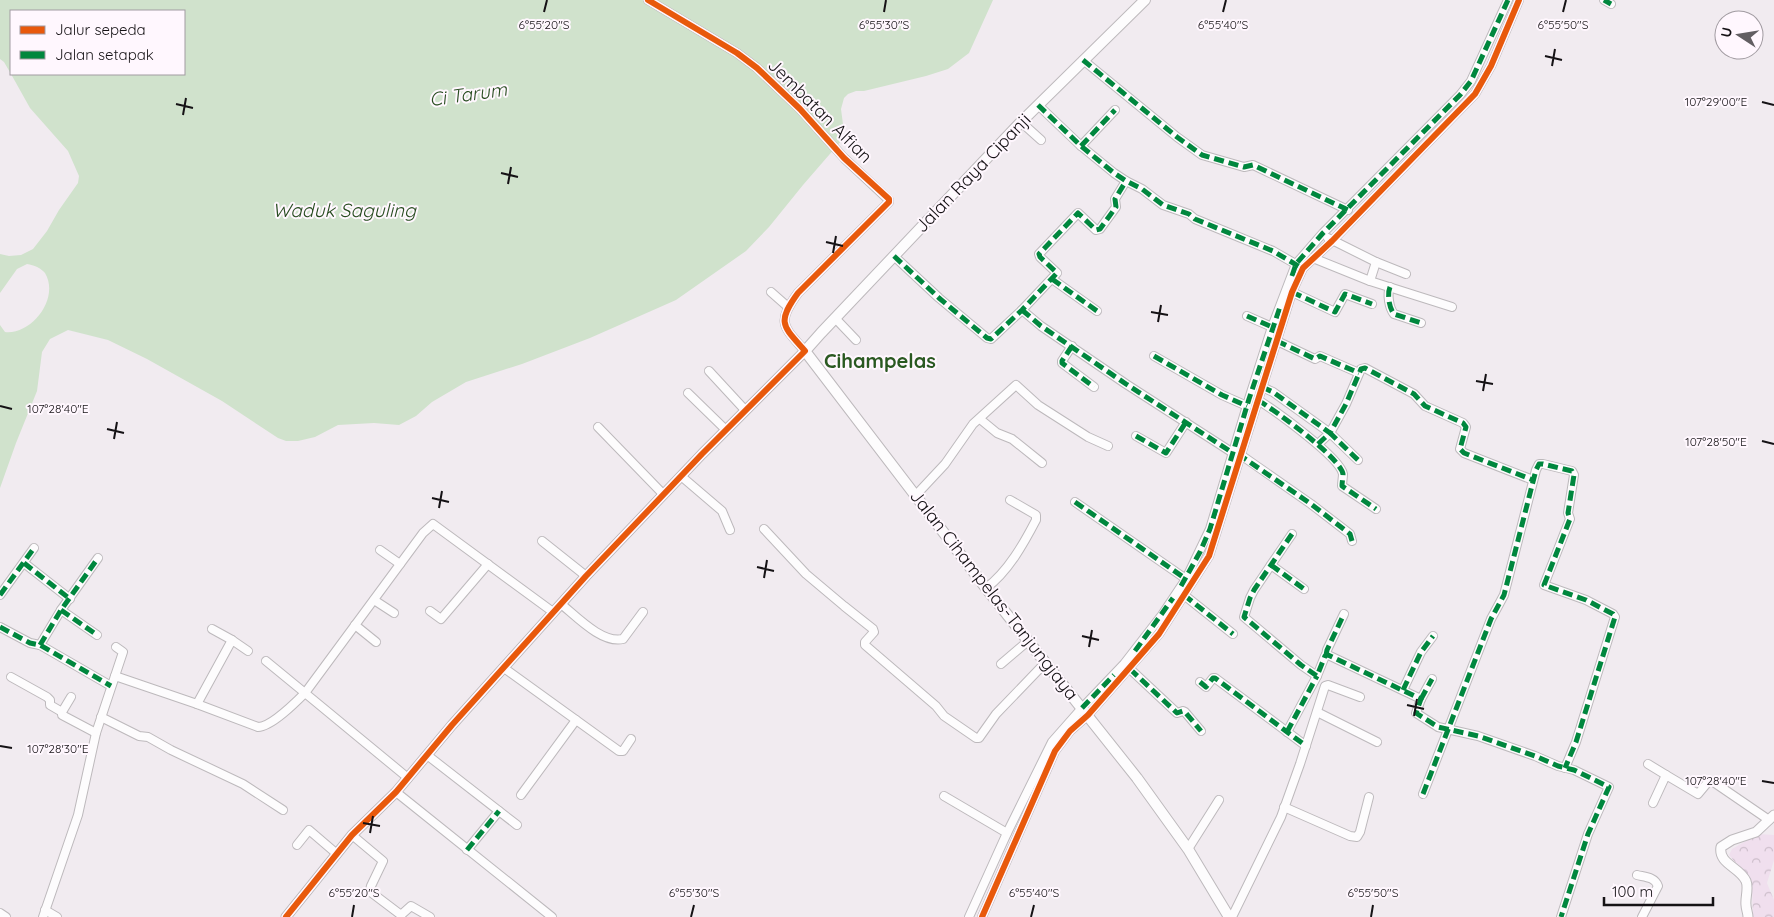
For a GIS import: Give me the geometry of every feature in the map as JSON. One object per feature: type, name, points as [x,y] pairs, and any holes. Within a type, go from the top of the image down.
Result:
[{"type":"main road","name":"Jalan Raya Cipanji","points":[[805,351],[1021,122],[1145,0]]},
{"type":"main road","name":"Jalan Cihampelas-Tanjungjaya","points":[[805,351],[986,588],[1151,797],[1188,849],[1230,917]]},
{"type":"street","name":"Jembatan Alfian","points":[[648,0],[737,53],[756,68],[800,109],[844,158],[889,200],[798,293],[788,307]]},
{"type":"street","points":[[982,917],[1000,863],[1007,833],[1052,742],[1130,669],[1184,595],[1205,554],[1236,453],[1247,406],[1272,327],[1299,266],[1323,233],[1348,210],[1472,81],[1508,0]]},
{"type":"street","points":[[1236,453],[1258,400],[1299,266],[1313,258],[1332,241],[1475,94],[1491,66],[1518,0]]},
{"type":"street","points":[[1604,0],[1612,4]]},
{"type":"street","points":[[1083,60],[1153,118],[1202,155],[1244,167],[1253,165],[1348,210]]},
{"type":"street","points":[[1038,105],[1080,146],[1126,182],[1142,189],[1163,205],[1189,214],[1195,219],[1273,251],[1299,266]]},
{"type":"street","points":[[1080,146],[1115,110]]},
{"type":"street","points":[[1021,122],[1041,140]]},
{"type":"street","points":[[894,256],[939,298],[988,339],[992,338],[1022,310],[1057,272],[1039,254],[1078,213],[1096,230],[1100,229],[1116,206],[1115,199],[1126,182]]},
{"type":"street","points":[[1323,233],[1332,241],[1406,274]]},
{"type":"street","points":[[1313,258],[1370,281],[1452,307]]},
{"type":"street","points":[[1370,281],[1376,262]]},
{"type":"street","points":[[1052,279],[1097,311]]},
{"type":"street","points":[[1390,287],[1388,292],[1391,311],[1394,314],[1421,323]]},
{"type":"street","points":[[286,917],[352,835],[396,792],[586,576],[663,494],[805,351],[785,327],[784,321],[788,307],[771,292]]},
{"type":"street","points":[[1292,292],[1335,312],[1345,294],[1372,304]]},
{"type":"street","points":[[1022,310],[1041,326],[1126,384],[1236,453],[1311,504],[1350,534],[1352,540]]},
{"type":"street","points":[[1248,316],[1272,327]]},
{"type":"street","points":[[835,318],[856,340]]},
{"type":"street","points":[[1277,341],[1315,359],[1320,356],[1359,373]]},
{"type":"street","points":[[1072,346],[1062,363],[1094,387]]},
{"type":"street","points":[[1154,356],[1222,395],[1247,406]]},
{"type":"street","points":[[1318,444],[1330,433],[1346,404],[1361,369],[1365,368],[1414,394],[1425,406],[1463,423],[1466,428],[1460,449],[1464,453],[1533,480]]},
{"type":"street","points":[[709,371],[745,410]]},
{"type":"street","points":[[916,496],[946,464],[973,424],[1016,385],[1038,405],[1088,437],[1108,446]]},
{"type":"street","points":[[1262,387],[1330,433],[1358,460]]},
{"type":"street","points":[[688,393],[726,430]]},
{"type":"street","points":[[1258,400],[1318,444],[1341,470],[1343,474],[1342,486],[1376,509]]},
{"type":"street","points":[[980,419],[997,433],[1012,439],[1042,463]]},
{"type":"street","points":[[1136,436],[1166,453],[1186,422]]},
{"type":"street","points":[[598,427],[663,494]]},
{"type":"street","points":[[1423,794],[1491,619],[1504,595],[1533,480],[1539,464],[1572,471],[1574,475],[1568,513],[1570,519],[1544,585],[1586,600],[1615,616],[1576,742],[1565,768]]},
{"type":"street","points":[[681,476],[720,509],[725,515],[730,530]]},
{"type":"street","points":[[986,588],[1005,569],[1036,520],[1036,516],[1010,500]]},
{"type":"street","points":[[1075,502],[1186,579]]},
{"type":"street","points":[[114,676],[260,728],[305,693],[427,528],[433,524],[553,612]]},
{"type":"street","points":[[764,529],[806,574],[873,628],[874,632],[865,642],[866,645],[936,706],[944,716],[976,738],[979,738],[993,718],[1045,663]]},
{"type":"street","points":[[1292,534],[1250,598],[1244,617],[1300,666],[1317,676]]},
{"type":"street","points":[[542,541],[586,576]]},
{"type":"street","points":[[0,595],[34,548]]},
{"type":"street","points":[[380,550],[400,564]]},
{"type":"street","points":[[969,917],[1000,863],[1055,750],[1124,664],[1156,631],[1186,579],[1205,554]]},
{"type":"street","points":[[40,645],[61,610],[98,558]]},
{"type":"street","points":[[24,563],[70,599]]},
{"type":"street","points":[[430,611],[441,619],[488,564]]},
{"type":"street","points":[[1271,565],[1304,589]]},
{"type":"street","points":[[1184,595],[1233,634]]},
{"type":"street","points":[[374,600],[394,613]]},
{"type":"street","points":[[561,604],[602,636],[614,640],[623,639],[643,612]]},
{"type":"street","points":[[61,610],[97,634]]},
{"type":"street","points":[[1287,732],[1317,676],[1344,614]]},
{"type":"street","points":[[355,625],[376,642]]},
{"type":"street","points":[[0,627],[40,645],[111,686]]},
{"type":"street","points":[[212,629],[248,651]]},
{"type":"street","points":[[1403,690],[1421,652],[1433,636]]},
{"type":"street","points":[[196,704],[232,640]]},
{"type":"street","points":[[1001,664],[1028,642]]},
{"type":"street","points":[[56,917],[44,914],[78,815],[100,717],[123,652],[116,647]]},
{"type":"street","points":[[1326,655],[1421,699]]},
{"type":"street","points":[[266,661],[408,778]]},
{"type":"street","points":[[504,668],[621,751],[624,751],[631,740]]},
{"type":"street","points":[[1130,669],[1177,713],[1185,712],[1201,731]]},
{"type":"street","points":[[11,677],[47,697],[50,700],[50,705],[62,712],[62,715],[96,734]]},
{"type":"street","points":[[1200,682],[1206,687],[1215,678],[1306,746]]},
{"type":"street","points":[[1432,679],[1416,713],[1438,727],[1478,736],[1606,784],[1609,788],[1588,834],[1561,917]]},
{"type":"street","points":[[1230,917],[1284,807],[1326,685],[1360,697]]},
{"type":"street","points":[[62,712],[71,697]]},
{"type":"street","points":[[1317,712],[1377,742]]},
{"type":"street","points":[[100,717],[139,736],[148,737],[243,784],[283,810]]},
{"type":"street","points":[[521,795],[576,720]]},
{"type":"street","points":[[427,756],[517,824]]},
{"type":"street","points":[[1648,764],[1698,794],[1708,782],[1714,781],[1772,817],[1756,832],[1732,840],[1722,847],[1720,853],[1723,859],[1741,874],[1746,882],[1748,917]]},
{"type":"street","points":[[1653,803],[1666,775]]},
{"type":"street","points":[[396,792],[552,917]]},
{"type":"street","points":[[944,796],[1007,833]]},
{"type":"street","points":[[1284,807],[1350,836],[1357,837],[1369,797]]},
{"type":"street","points":[[1188,849],[1219,800]]},
{"type":"street","points":[[466,850],[499,811]]},
{"type":"street","points":[[297,845],[309,830],[337,854]]},
{"type":"street","points":[[352,835],[383,861],[370,886],[370,890],[401,916],[411,906],[430,917]]},
{"type":"street","points":[[1637,875],[1655,880],[1658,886],[1642,917]]},
{"type":"street","points":[[0,913],[6,917]]},
{"type":"green space","points":[[1758,834],[1774,835],[1774,860],[1767,883],[1774,900],[1774,917],[1753,917],[1752,888],[1744,872],[1729,855],[1732,849]]},
{"type":"water","name":"Waduk Saguling","points":[[0,0],[993,0],[969,53],[948,69],[848,94],[844,98],[841,109],[844,132],[842,140],[769,227],[746,251],[676,300],[590,338],[522,364],[466,382],[432,402],[416,416],[399,425],[374,423],[338,425],[315,437],[298,441],[286,441],[278,438],[222,401],[147,359],[108,340],[68,330],[50,339],[42,352],[37,391],[0,488],[0,325],[5,332],[25,328],[41,313],[49,293],[49,283],[45,273],[37,267],[27,264],[17,269],[0,293],[0,254],[9,256],[21,255],[33,249],[78,183],[79,176],[68,151],[30,108],[11,75],[185,75],[185,10],[10,10],[10,73],[0,59]]},
{"type":"marked path","points":[[1292,276],[1296,264],[1323,233],[1460,95],[1471,81],[1508,0]]},
{"type":"marked path","points":[[1604,0],[1611,4]]},
{"type":"marked path","points":[[1083,60],[1177,137],[1202,155],[1244,167],[1253,165],[1348,210]]},
{"type":"marked path","points":[[1038,105],[1081,146],[1114,173],[1142,189],[1163,205],[1189,214],[1195,219],[1273,251],[1300,267]]},
{"type":"marked path","points":[[1081,146],[1115,110]]},
{"type":"marked path","points":[[894,256],[939,298],[987,338],[991,339],[1057,273],[1039,254],[1078,213],[1096,230],[1100,229],[1116,207],[1115,199],[1126,181]]},
{"type":"marked path","points":[[1052,279],[1097,311]]},
{"type":"marked path","points":[[1390,287],[1389,301],[1394,314],[1421,323]]},
{"type":"marked path","points":[[1292,292],[1335,312],[1345,294],[1372,304]]},
{"type":"marked path","points":[[1181,586],[1200,552],[1210,529],[1249,399],[1281,304]]},
{"type":"marked path","points":[[1022,310],[1041,326],[1126,384],[1233,453]]},
{"type":"marked path","points":[[1247,316],[1272,327]]},
{"type":"marked path","points":[[1277,341],[1315,359],[1320,356],[1359,373]]},
{"type":"marked path","points":[[1072,346],[1062,363],[1094,387]]},
{"type":"marked path","points":[[1154,356],[1222,395],[1247,406]]},
{"type":"marked path","points":[[1262,387],[1273,392],[1330,433],[1346,404],[1361,369],[1365,368],[1414,394],[1425,406],[1463,423],[1466,427],[1460,449],[1464,453],[1533,480]]},
{"type":"marked path","points":[[1258,400],[1291,423],[1331,457],[1343,474],[1342,486],[1376,509]]},
{"type":"marked path","points":[[1136,436],[1166,453],[1186,422]]},
{"type":"marked path","points":[[1318,444],[1330,433],[1358,460]]},
{"type":"marked path","points":[[1238,454],[1311,504],[1350,534],[1352,541]]},
{"type":"marked path","points":[[1423,794],[1491,619],[1504,595],[1539,464],[1572,471],[1574,475],[1568,513],[1570,519],[1544,585],[1586,600],[1613,614],[1615,617],[1576,742],[1565,768]]},
{"type":"marked path","points":[[1075,502],[1186,579]]},
{"type":"marked path","points":[[1292,534],[1254,590],[1244,617],[1301,665],[1317,676],[1325,656],[1328,655],[1421,699],[1416,713],[1438,727],[1478,736],[1558,766],[1574,770],[1609,787],[1588,834],[1561,917]]},
{"type":"marked path","points":[[0,595],[34,548]]},
{"type":"marked path","points":[[40,645],[61,610],[98,558]]},
{"type":"marked path","points":[[24,563],[70,599]]},
{"type":"marked path","points":[[1271,565],[1304,589]]},
{"type":"marked path","points":[[1184,595],[1233,634]]},
{"type":"marked path","points":[[1135,651],[1173,598]]},
{"type":"marked path","points":[[61,610],[97,635]]},
{"type":"marked path","points":[[1326,655],[1344,614]]},
{"type":"marked path","points":[[0,627],[30,643],[40,645],[111,686]]},
{"type":"marked path","points":[[1403,690],[1421,652],[1433,636]]},
{"type":"marked path","points":[[1130,669],[1177,713],[1185,712],[1201,731]]},
{"type":"marked path","points":[[1082,708],[1114,675]]},
{"type":"marked path","points":[[1287,732],[1317,676]]},
{"type":"marked path","points":[[1200,682],[1206,687],[1215,678],[1306,746]]},
{"type":"marked path","points":[[1421,699],[1432,679]]},
{"type":"marked path","points":[[467,850],[499,811]]},
{"type":"cycle path","points":[[286,917],[352,835],[396,792],[452,725],[586,576],[702,454],[805,351],[787,330],[785,324],[785,318],[791,303],[798,293],[889,202],[889,199],[844,158],[800,109],[757,68],[737,53],[648,0]]},
{"type":"cycle path","points":[[982,917],[1055,751],[1070,731],[1088,715],[1159,634],[1209,556],[1292,292],[1303,268],[1332,241],[1475,94],[1491,66],[1519,0]]},
{"type":"district","name":"Cihampelas","points":[[880,361]]},
{"type":"water label","name":"Ci Tarum","points":[[468,94]]}]
